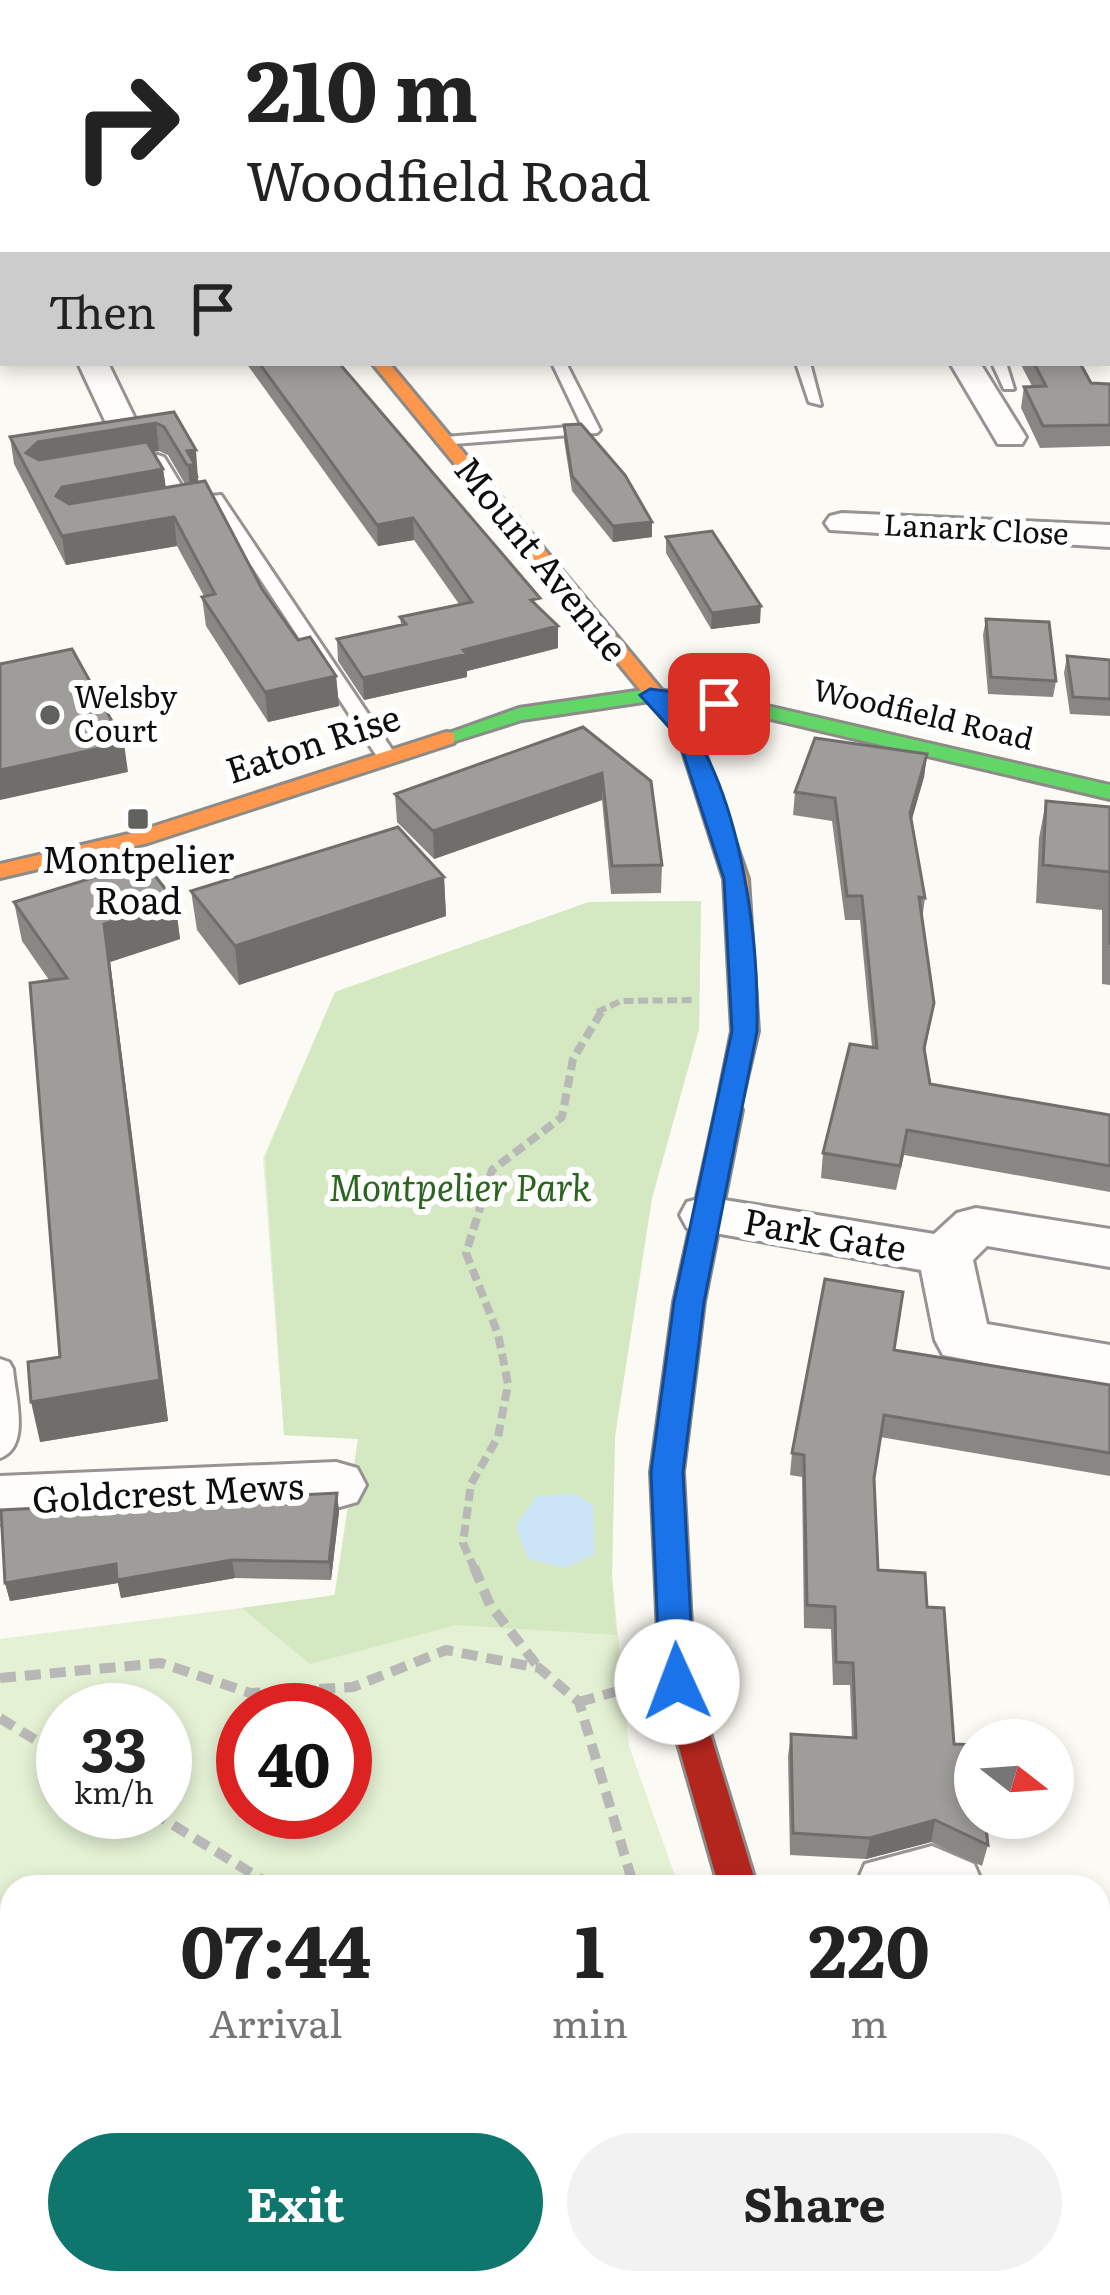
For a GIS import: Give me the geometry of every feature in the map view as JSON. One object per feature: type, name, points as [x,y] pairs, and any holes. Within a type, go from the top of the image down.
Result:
[{"type":"street","points":[[94,366],[126,433]]},
{"type":"street","name":"Mount Avenue","points":[[382,366],[650,695],[688,735],[736,879],[745,1031],[689,1302],[668,1492],[677,1682],[734,1875]]},
{"type":"street","points":[[967,366],[1010,437]]},
{"type":"street","name":"Lanark Close","points":[[842,524],[1110,536]]},
{"type":"street","name":"Eaton Rise","points":[[0,871],[140,838],[519,714],[650,695]]},
{"type":"street","name":"Woodfield Road","points":[[650,695],[754,709],[1061,791],[1110,792]]},
{"type":"street","name":"Park Gate","points":[[706,1215],[944,1256]]},
{"type":"street","name":"Park Gate","points":[[944,1256],[976,1226],[1110,1248]]},
{"type":"street","name":"Park Gate","points":[[944,1256],[963,1340],[1110,1366]]},
{"type":"street","name":"Goldcrest Mews","points":[[0,1500],[336,1485]]},
{"type":"lane","points":[[445,442],[592,430],[560,366]]},
{"type":"lane","points":[[804,366],[816,402]]},
{"type":"lane","points":[[999,366],[1009,386]]},
{"type":"lane","points":[[112,468],[158,460],[184,504]]},
{"type":"lane","points":[[161,508],[215,498],[386,757]]},
{"type":"lane","points":[[0,1369],[5,1441],[0,1447]]},
{"type":"path","points":[[630,1875],[579,1702],[539,1669],[490,1605],[463,1543],[471,1484],[497,1437],[508,1384],[498,1334],[466,1253],[492,1170],[562,1117],[573,1059],[597,1012],[621,1001],[745,998]]},
{"type":"path","points":[[0,1678],[161,1664],[250,1693],[353,1687],[446,1650],[539,1669]]},
{"type":"path","points":[[579,1702],[611,1692]]},
{"type":"path","points":[[0,1718],[36,1740]]},
{"type":"path","points":[[192,1837],[254,1875]]},
{"type":"green space","name":"Montpelier Park","points":[[701,901],[699,1029],[652,1198],[615,1436],[612,1577],[629,1746],[675,1875],[0,1875],[0,1639],[334,1596],[358,1439],[284,1435],[263,1158],[335,992],[589,902]]},
{"type":"green space","name":"Montpelier Park","points":[[701,901],[699,1029],[652,1198],[615,1436],[612,1577],[617,1635],[456,1625],[310,1664],[242,1608],[335,1595],[358,1439],[284,1435],[265,1157],[335,992],[589,902]]},
{"type":"water","points":[[575,1494],[593,1505],[595,1554],[566,1568],[528,1559],[516,1526],[536,1496]]},
{"type":"building","points":[[261,366],[342,366],[540,598],[531,600],[558,626],[463,650],[467,654],[363,678],[337,639],[406,624],[400,617],[472,602],[413,518],[377,525]]},
{"type":"building","points":[[1036,366],[1082,366],[1091,383],[1110,384],[1110,425],[1043,426],[1024,387],[1046,386]]},
{"type":"building","points":[[174,412],[196,450],[187,451],[195,465],[187,465],[164,427],[156,423],[38,442],[26,453],[39,460],[147,442],[163,469],[62,487],[56,496],[69,504],[205,481],[262,589],[298,640],[310,637],[336,676],[265,692],[202,597],[215,594],[174,517],[62,536],[10,437]]},
{"type":"building","points":[[581,424],[625,475],[652,522],[613,526],[572,476],[564,425]]},
{"type":"building","points":[[712,531],[761,606],[712,613],[666,537]]},
{"type":"building","points":[[986,619],[1049,622],[1056,681],[991,677]]},
{"type":"building","points":[[72,649],[124,743],[0,770],[0,664]]},
{"type":"building","points":[[1067,656],[1110,660],[1110,699],[1073,697]]},
{"type":"building","points":[[583,727],[651,781],[662,865],[612,866],[602,773],[433,831],[395,794]]},
{"type":"building","points":[[815,738],[927,754],[910,813],[925,898],[919,897],[934,1003],[924,1048],[930,1084],[1110,1115],[1110,1166],[907,1130],[900,1166],[823,1153],[850,1044],[877,1048],[862,896],[847,896],[835,798],[795,792]]},
{"type":"building","points":[[1046,801],[1110,807],[1110,872],[1043,865]]},
{"type":"building","points":[[398,827],[444,877],[235,946],[191,891]]},
{"type":"building","points":[[144,862],[175,901],[104,924],[160,1380],[31,1402],[28,1362],[60,1357],[30,983],[67,978],[14,902]]},
{"type":"building","points":[[825,1279],[903,1292],[894,1350],[1110,1385],[1110,1453],[884,1415],[874,1478],[878,1570],[925,1573],[927,1607],[944,1608],[954,1744],[954,1829],[935,1820],[870,1838],[793,1833],[791,1734],[856,1738],[853,1663],[836,1662],[835,1607],[807,1605],[804,1455],[792,1453]]},
{"type":"building","points":[[337,1493],[329,1562],[232,1560],[117,1580],[116,1564],[5,1583],[1,1510]]},
{"type":"traffic: fast","points":[[446,738],[519,714],[650,695],[754,709],[1110,792]]},
{"type":"traffic: slow","points":[[382,366],[688,735],[736,879],[745,1031],[729,1110]]},
{"type":"traffic: slow","points":[[0,871],[140,838],[446,738]]},
{"type":"traffic: jam","points":[[729,1110],[689,1302],[667,1472],[677,1681],[734,1875]]},
{"type":"place","name":"Welsby Court","points":[[50,715]]},
{"type":"place","name":"Montpelier Road","points":[[138,819]]},
{"type":"route","points":[[677,1682],[667,1472],[689,1302],[745,1031],[745,998],[736,879],[688,735],[650,695],[719,704]]}]
